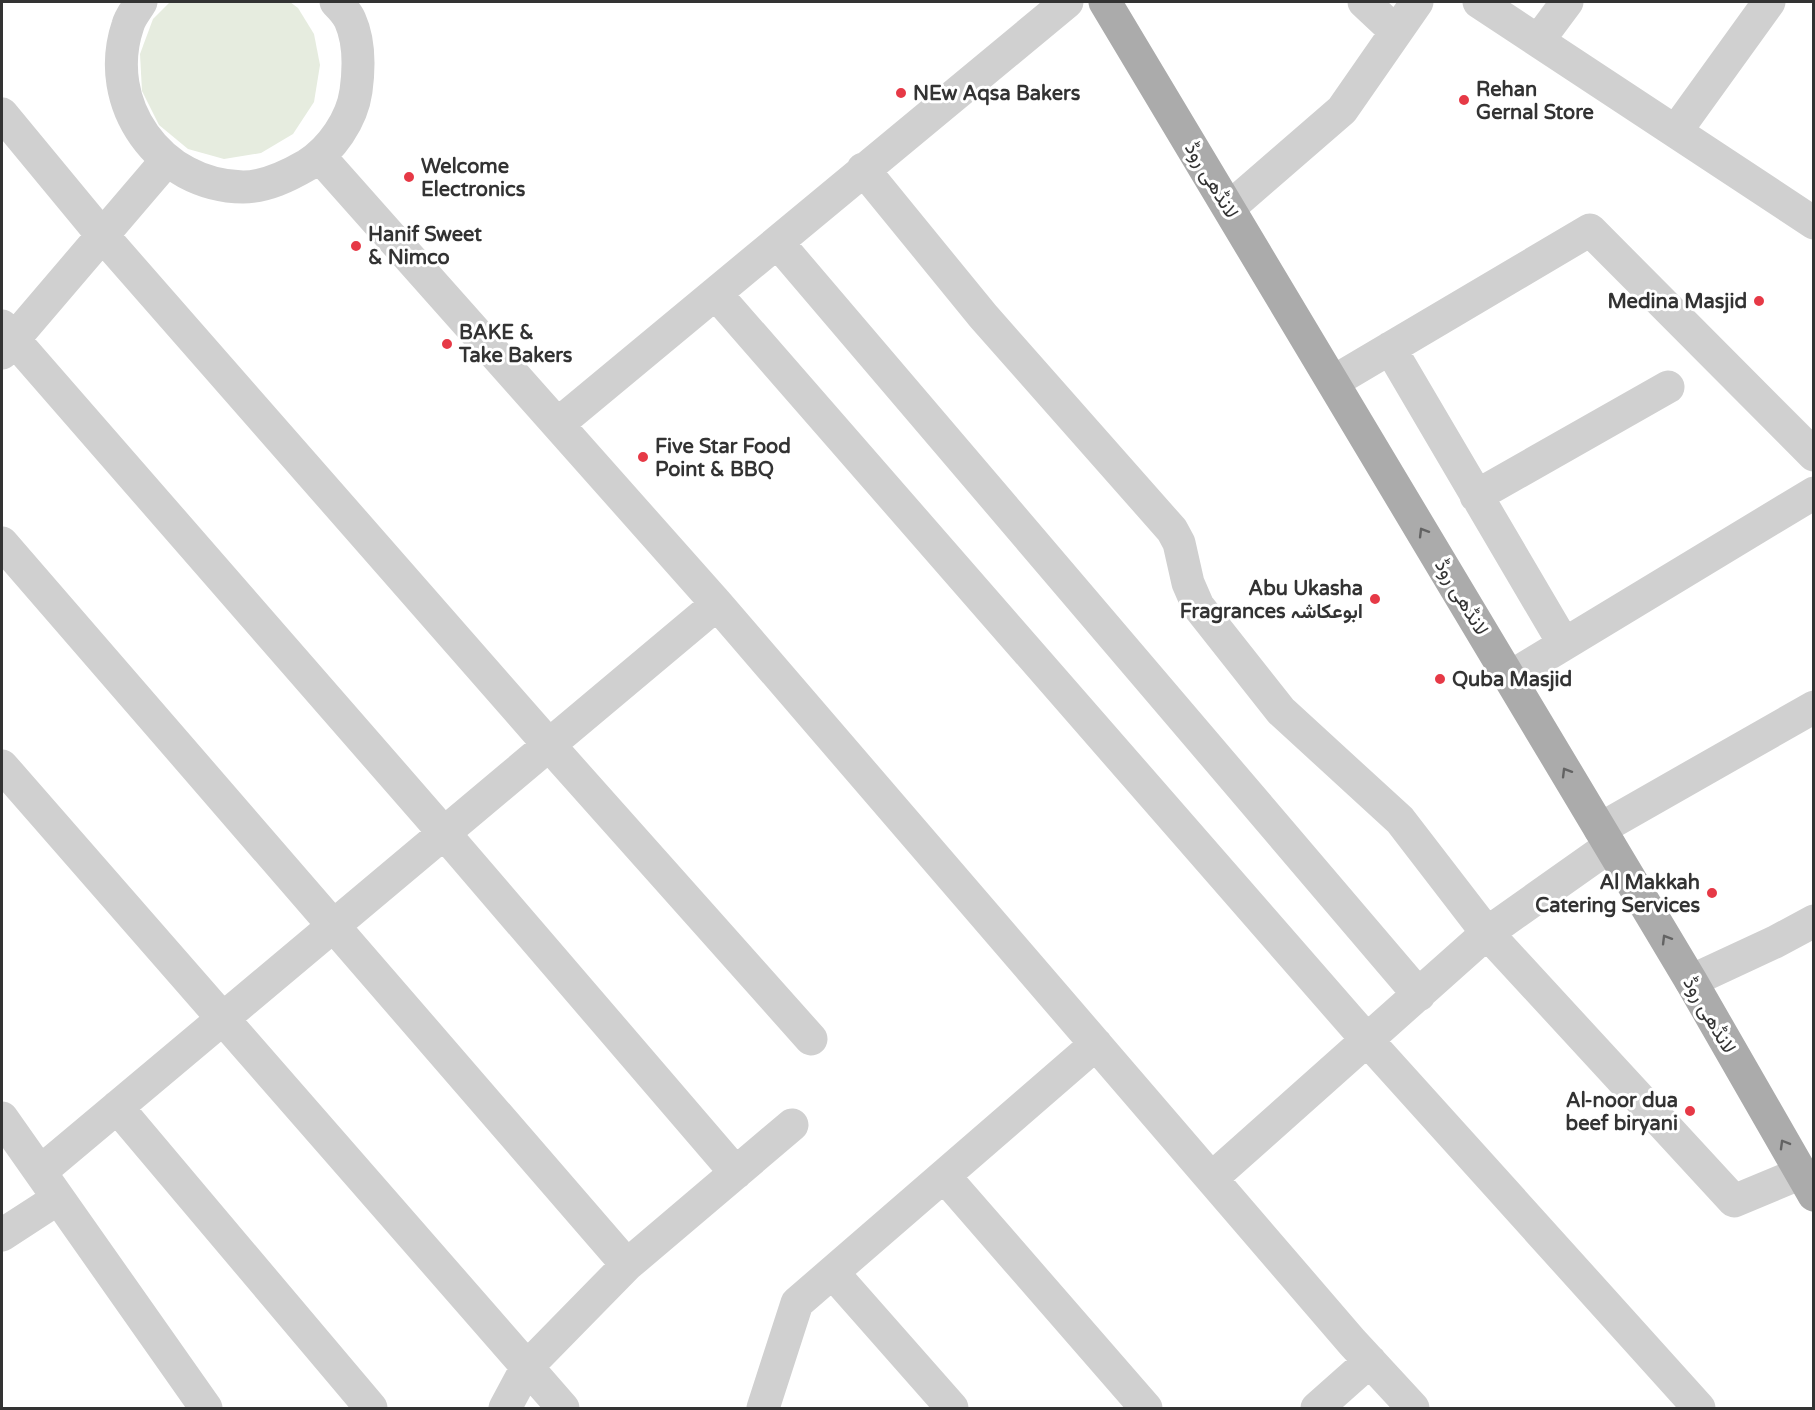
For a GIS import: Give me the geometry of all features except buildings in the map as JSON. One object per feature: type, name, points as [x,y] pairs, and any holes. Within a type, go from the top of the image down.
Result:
[{"type":"main road","name":"لانڈھی روڈ","points":[[1105,2],[1691,981],[1807,1184]]},
{"type":"street","points":[[141,2],[128,25],[120,65],[128,106],[148,143],[166,161],[203,181],[244,187],[285,178],[320,157],[336,139],[354,102],[359,61],[350,20],[336,2]]},
{"type":"street","points":[[558,424],[1067,2]]},
{"type":"street","points":[[1364,2],[1396,32]]},
{"type":"street","points":[[1229,208],[1342,110],[1417,2]]},
{"type":"street","points":[[1479,2],[1676,131],[1809,210]]},
{"type":"street","points":[[1538,41],[1567,2]]},
{"type":"street","points":[[1676,131],[1769,2]]},
{"type":"street","points":[[2,114],[102,235],[811,1039]]},
{"type":"street","points":[[320,157],[717,604],[1413,1408]]},
{"type":"street","points":[[166,161],[102,235],[5,339],[444,833],[736,1173]]},
{"type":"street","points":[[863,169],[983,316],[1172,530],[1179,543],[1188,583],[1198,606],[1281,711],[1400,820],[1487,933],[1734,1201],[1807,1184]]},
{"type":"street","points":[[1333,382],[1590,230],[1814,455]]},
{"type":"street","points":[[778,243],[1419,995]]},
{"type":"street","points":[[716,294],[1367,1041],[1699,1408]]},
{"type":"street","points":[[1390,348],[1564,644]]},
{"type":"street","points":[[1476,496],[1668,387]]},
{"type":"street","points":[[1509,677],[1814,494]]},
{"type":"street","points":[[2,543],[627,1265]]},
{"type":"street","points":[[40,1172],[717,604]]},
{"type":"street","points":[[1212,1178],[1487,933],[1605,838],[1814,706]]},
{"type":"street","points":[[2,766],[563,1408]]},
{"type":"street","points":[[1691,981],[1814,921]]},
{"type":"street","points":[[763,1408],[797,1303],[1096,1044]]},
{"type":"street","points":[[117,1107],[371,1408]]},
{"type":"street","points":[[2,1118],[206,1408]]},
{"type":"street","points":[[505,1408],[527,1368],[627,1265],[792,1125]]},
{"type":"street","points":[[944,1176],[1146,1408]]},
{"type":"street","points":[[2,1236],[45,1208]]},
{"type":"street","points":[[833,1273],[952,1408]]},
{"type":"street","points":[[1317,1408],[1370,1361]]},
{"type":"shaded area","points":[[170,2],[290,2],[298,8],[314,34],[320,65],[314,102],[293,134],[261,153],[224,159],[188,149],[159,125],[142,91],[140,54],[153,19]]},
{"type":"place","name":"NEw Aqsa Bakers","points":[[901,93]]},
{"type":"place","name":"Rehan Gernal Store","points":[[1464,100]]},
{"type":"place","name":"Welcome Electronics","points":[[409,177]]},
{"type":"place","name":"Hanif Sweet & Nimco","points":[[356,246]]},
{"type":"place","name":"Medina Masjid","points":[[1759,301]]},
{"type":"place","name":"BAKE & Take Bakers","points":[[447,344]]},
{"type":"place","name":"Five Star Food Point & BBQ","points":[[643,457]]},
{"type":"place","name":"Abu Ukasha Fragrances ابوعکاشہ","points":[[1375,599]]},
{"type":"place","name":"Quba Masjid","points":[[1440,679]]},
{"type":"place","name":"Al Makkah Catering Services","points":[[1712,893]]},
{"type":"place","name":"Al-noor dua beef biryani","points":[[1690,1111]]}]
